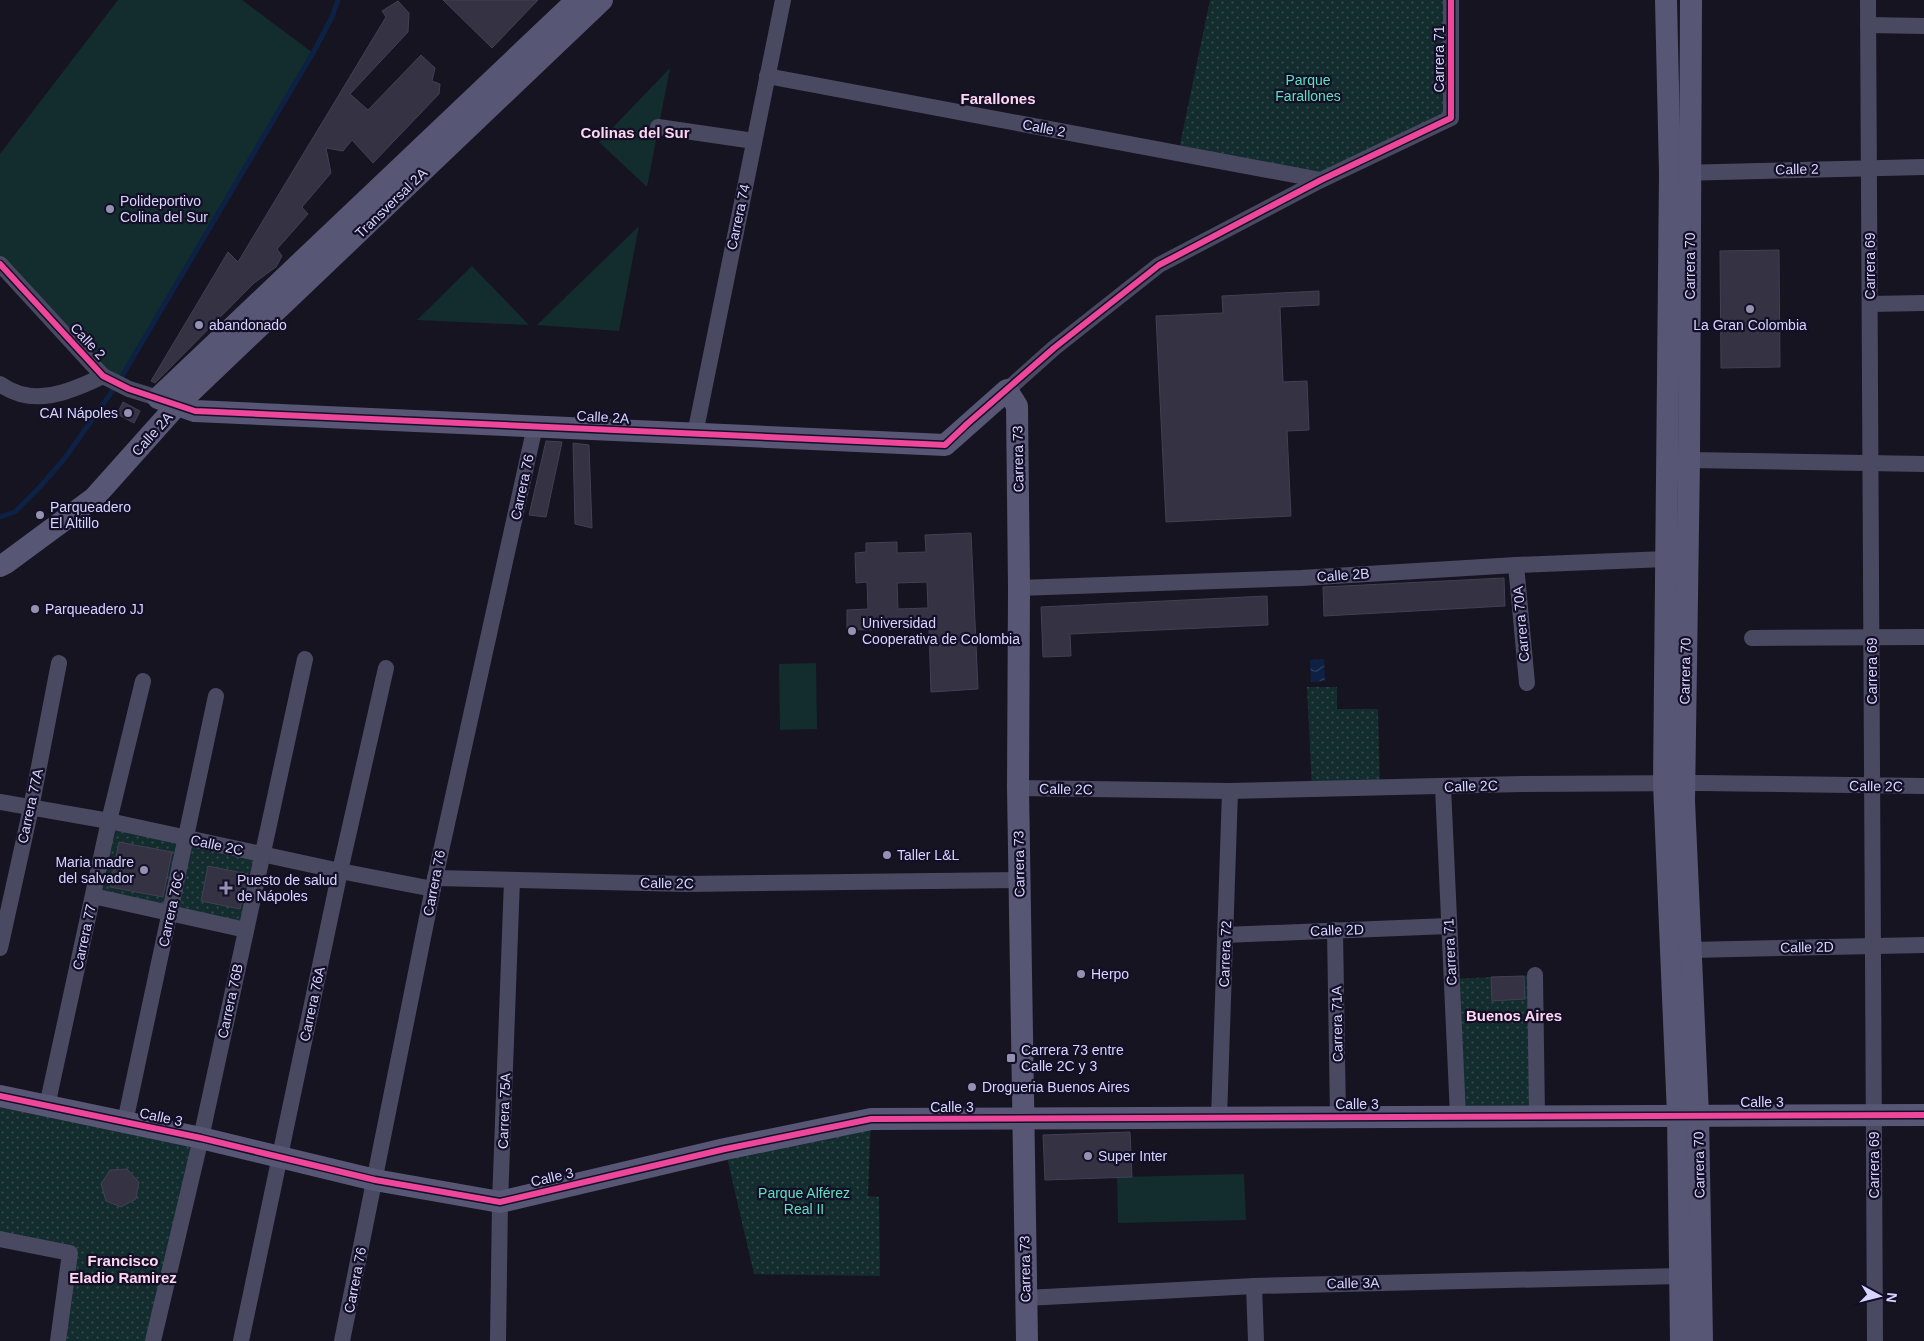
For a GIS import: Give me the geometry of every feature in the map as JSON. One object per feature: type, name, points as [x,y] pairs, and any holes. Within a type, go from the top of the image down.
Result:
[{"type":"street","name":"Transversal 2A","points":[[168,401],[577,0]]},
{"type":"street","name":"Transversal 2A","points":[[168,401],[602,0]]},
{"type":"street","name":"Carrera 74","points":[[694,434],[782,0]]},
{"type":"street","name":"Carrera 71","points":[[1321,180],[1451,118],[1451,0]]},
{"type":"street","name":"Carrera 70","points":[[1666,0],[1680,173],[1689,460],[1674,784],[1690,950],[1688,1115],[1680,1276],[1681,1341]]},
{"type":"street","name":"Carrera 70","points":[[1691,0],[1680,173],[1666,559],[1688,1115],[1702,1341]]},
{"type":"street","name":"Carrera 69","points":[[1868,0],[1875,1341]]},
{"type":"street","points":[[1868,25],[1924,26]]},
{"type":"street","name":"Calle 2","points":[[767,76],[1321,180]]},
{"type":"street","points":[[658,127],[754,141]]},
{"type":"street","name":"Calle 2","points":[[1680,173],[1924,167]]},
{"type":"street","points":[[1007,390],[1054,348],[1160,265],[1321,180]]},
{"type":"street","name":"Calle 2","points":[[0,264],[103,376],[130,389],[168,401]]},
{"type":"street","points":[[1870,304],[1924,303]]},
{"type":"street","points":[[0,384],[10,391],[47,396],[63,393],[103,376]]},
{"type":"street","name":"Calle 2A","points":[[0,566],[6,564],[94,498],[168,401],[195,411],[945,446],[1007,390]]},
{"type":"street","name":"Carrera 73","points":[[1007,390],[1017,406],[1019,588],[1018,788],[1027,1341]]},
{"type":"street","name":"Carrera 76","points":[[342,1341],[434,883],[535,426]]},
{"type":"street","points":[[1689,460],[1924,464]]},
{"type":"street","name":"Calle 2B","points":[[1019,588],[1301,578],[1516,564],[1666,559]]},
{"type":"street","name":"Carrera 70A","points":[[1516,564],[1527,683]]},
{"type":"street","points":[[1752,638],[1924,637]]},
{"type":"street","name":"Carrera 76B","points":[[154,1341],[201,1138],[305,660]]},
{"type":"street","name":"Carrera 77A","points":[[0,948],[31,808],[59,663]]},
{"type":"street","name":"Carrera 76A","points":[[241,1341],[340,871],[386,668]]},
{"type":"street","name":"Carrera 77","points":[[47,1106],[109,821],[143,681]]},
{"type":"street","name":"Carrera 76C","points":[[125,1122],[216,696]]},
{"type":"street","name":"Calle 2C","points":[[1018,788],[1230,791],[1522,784],[1924,786]]},
{"type":"street","name":"Carrera 71","points":[[1443,787],[1458,1116]]},
{"type":"street","name":"Carrera 72","points":[[1219,1118],[1230,791]]},
{"type":"street","name":"Calle 2C","points":[[0,802],[109,821],[340,871],[434,883],[512,880],[686,884],[1019,880]]},
{"type":"street","name":"Carrera 75A","points":[[498,1341],[500,1202],[512,880]]},
{"type":"street","points":[[93,896],[246,930]]},
{"type":"street","name":"Calle 2D","points":[[1225,936],[1448,926]]},
{"type":"street","name":"Carrera 71A","points":[[1335,930],[1338,1117]]},
{"type":"street","name":"Calle 2D","points":[[1690,950],[1924,945]]},
{"type":"street","points":[[1535,976],[1537,1116]]},
{"type":"street","name":"Calle 3","points":[[0,1096],[201,1138],[375,1180],[500,1202],[725,1149],[871,1119],[1924,1115]]},
{"type":"street","points":[[0,1239],[70,1253],[58,1341]]},
{"type":"street","name":"Calle 3A","points":[[1026,1298],[1254,1286],[1680,1276]]},
{"type":"street","points":[[1254,1286],[1256,1341]]},
{"type":"green space","name":"Polideportivo Colina del Sur","points":[[118,0],[242,0],[313,53],[118,383],[0,264],[0,154]]},
{"type":"green space","name":"Parque Farallones","points":[[1210,0],[1451,0],[1451,118],[1321,180],[1178,154]]},
{"type":"green space","points":[[670,68],[647,187],[599,142]]},
{"type":"green space","points":[[639,226],[619,331],[537,325]]},
{"type":"green space","points":[[472,266],[529,325],[417,320]]},
{"type":"green space","points":[[816,663],[817,729],[780,730],[779,664]]},
{"type":"green space","points":[[1307,687],[1337,687],[1337,709],[1378,709],[1380,788],[1312,790]]},
{"type":"green space","points":[[109,821],[262,855],[246,930],[93,896]]},
{"type":"green space","points":[[1535,975],[1537,1116],[1458,1116],[1451,979]]},
{"type":"green space","points":[[0,1096],[201,1138],[153,1341],[58,1341],[70,1253],[0,1239]]},
{"type":"green space","name":"Parque Alférez Real II","points":[[871,1119],[868,1196],[879,1197],[880,1276],[754,1274],[725,1149]]},
{"type":"green space","points":[[1244,1174],[1246,1220],[1118,1223],[1117,1177]]},
{"type":"water","points":[[1324,659],[1325,681],[1311,682],[1310,660]]},
{"type":"building","points":[[443,0],[538,0],[492,48]]},
{"type":"building","points":[[398,1],[409,13],[408,32],[350,94],[368,110],[421,55],[435,68],[432,81],[440,84],[439,94],[373,163],[352,140],[343,151],[326,148],[331,173],[302,207],[308,214],[277,249],[282,256],[276,267],[254,283],[155,383],[151,381],[228,252],[238,262],[386,17],[382,11]]},
{"type":"building","name":"La Gran Colombia","points":[[1779,250],[1780,367],[1721,368],[1720,251]]},
{"type":"building","points":[[1319,291],[1319,305],[1280,307],[1283,382],[1307,381],[1309,430],[1287,431],[1291,516],[1166,522],[1156,316],[1223,313],[1222,296]]},
{"type":"building","name":"CAI Nápoles","points":[[123,402],[140,411],[134,423],[117,414]]},
{"type":"building","points":[[546,441],[562,442],[546,517],[529,515]]},
{"type":"building","points":[[573,443],[589,445],[592,528],[575,524]]},
{"type":"building","points":[[971,533],[978,689],[931,692],[929,629],[847,630],[847,610],[868,609],[867,582],[856,583],[855,553],[866,552],[866,543],[897,542],[897,553],[926,552],[925,535]],"holes":[[[927,582],[928,608],[898,609],[897,583]]]},
{"type":"building","points":[[1504,578],[1505,606],[1324,616],[1323,587]]},
{"type":"building","points":[[1267,596],[1268,625],[1070,634],[1071,656],[1043,657],[1041,607]]},
{"type":"building","name":"Maria madre del salvador","points":[[119,842],[172,852],[163,897],[110,887]]},
{"type":"building","name":"Puesto de salud de Nápoles","points":[[208,866],[248,874],[240,909],[201,901]]},
{"type":"building","points":[[1524,976],[1525,999],[1492,1001],[1491,977]]},
{"type":"building","name":"Super Inter","points":[[1130,1132],[1132,1177],[1045,1180],[1043,1135]]},
{"type":"building","points":[[127,1169],[139,1182],[136,1199],[121,1207],[106,1201],[101,1184],[110,1170]]},
{"type":"waterway","points":[[0,517],[15,512],[39,488],[65,458],[118,383],[313,53],[332,17],[338,0]]},
{"type":"cycle path","points":[[0,264],[103,376],[129,389],[195,411],[945,445],[1054,348],[1159,265],[1321,180],[1451,118],[1451,0]]},
{"type":"cycle path","points":[[0,1096],[201,1138],[375,1180],[500,1202],[725,1149],[871,1119],[1924,1115]]},
{"type":"place","name":"Polideportivo Colina del Sur","points":[[110,209]]},
{"type":"place","name":"La Gran Colombia","points":[[1750,309]]},
{"type":"place","name":"abandonado","points":[[199,325]]},
{"type":"place","name":"CAI Nápoles","points":[[128,413]]},
{"type":"place","name":"Parqueadero El Altillo","points":[[40,515]]},
{"type":"place","name":"Parqueadero JJ","points":[[35,609]]},
{"type":"place","name":"Universidad Cooperativa de Colombia","points":[[852,631]]},
{"type":"place","name":"Taller L&L","points":[[887,855]]},
{"type":"place","name":"Maria madre del salvador","points":[[144,870]]},
{"type":"place","name":"Puesto de salud de Nápoles","points":[[226,888]]},
{"type":"place","name":"Herpo","points":[[1081,974]]},
{"type":"place","name":"Carrera 73 entre Calle 2C y 3","points":[[1011,1058]]},
{"type":"place","name":"Drogueria Buenos Aires","points":[[972,1087]]},
{"type":"place","name":"Super Inter","points":[[1088,1156]]},
{"type":"district","name":"Farallones","points":[[998,98]]},
{"type":"district","name":"Colinas del Sur","points":[[635,132]]},
{"type":"district","name":"Buenos Aires","points":[[1514,1015]]},
{"type":"district","name":"Francisco Eladio Ramirez","points":[[123,1268]]}]
